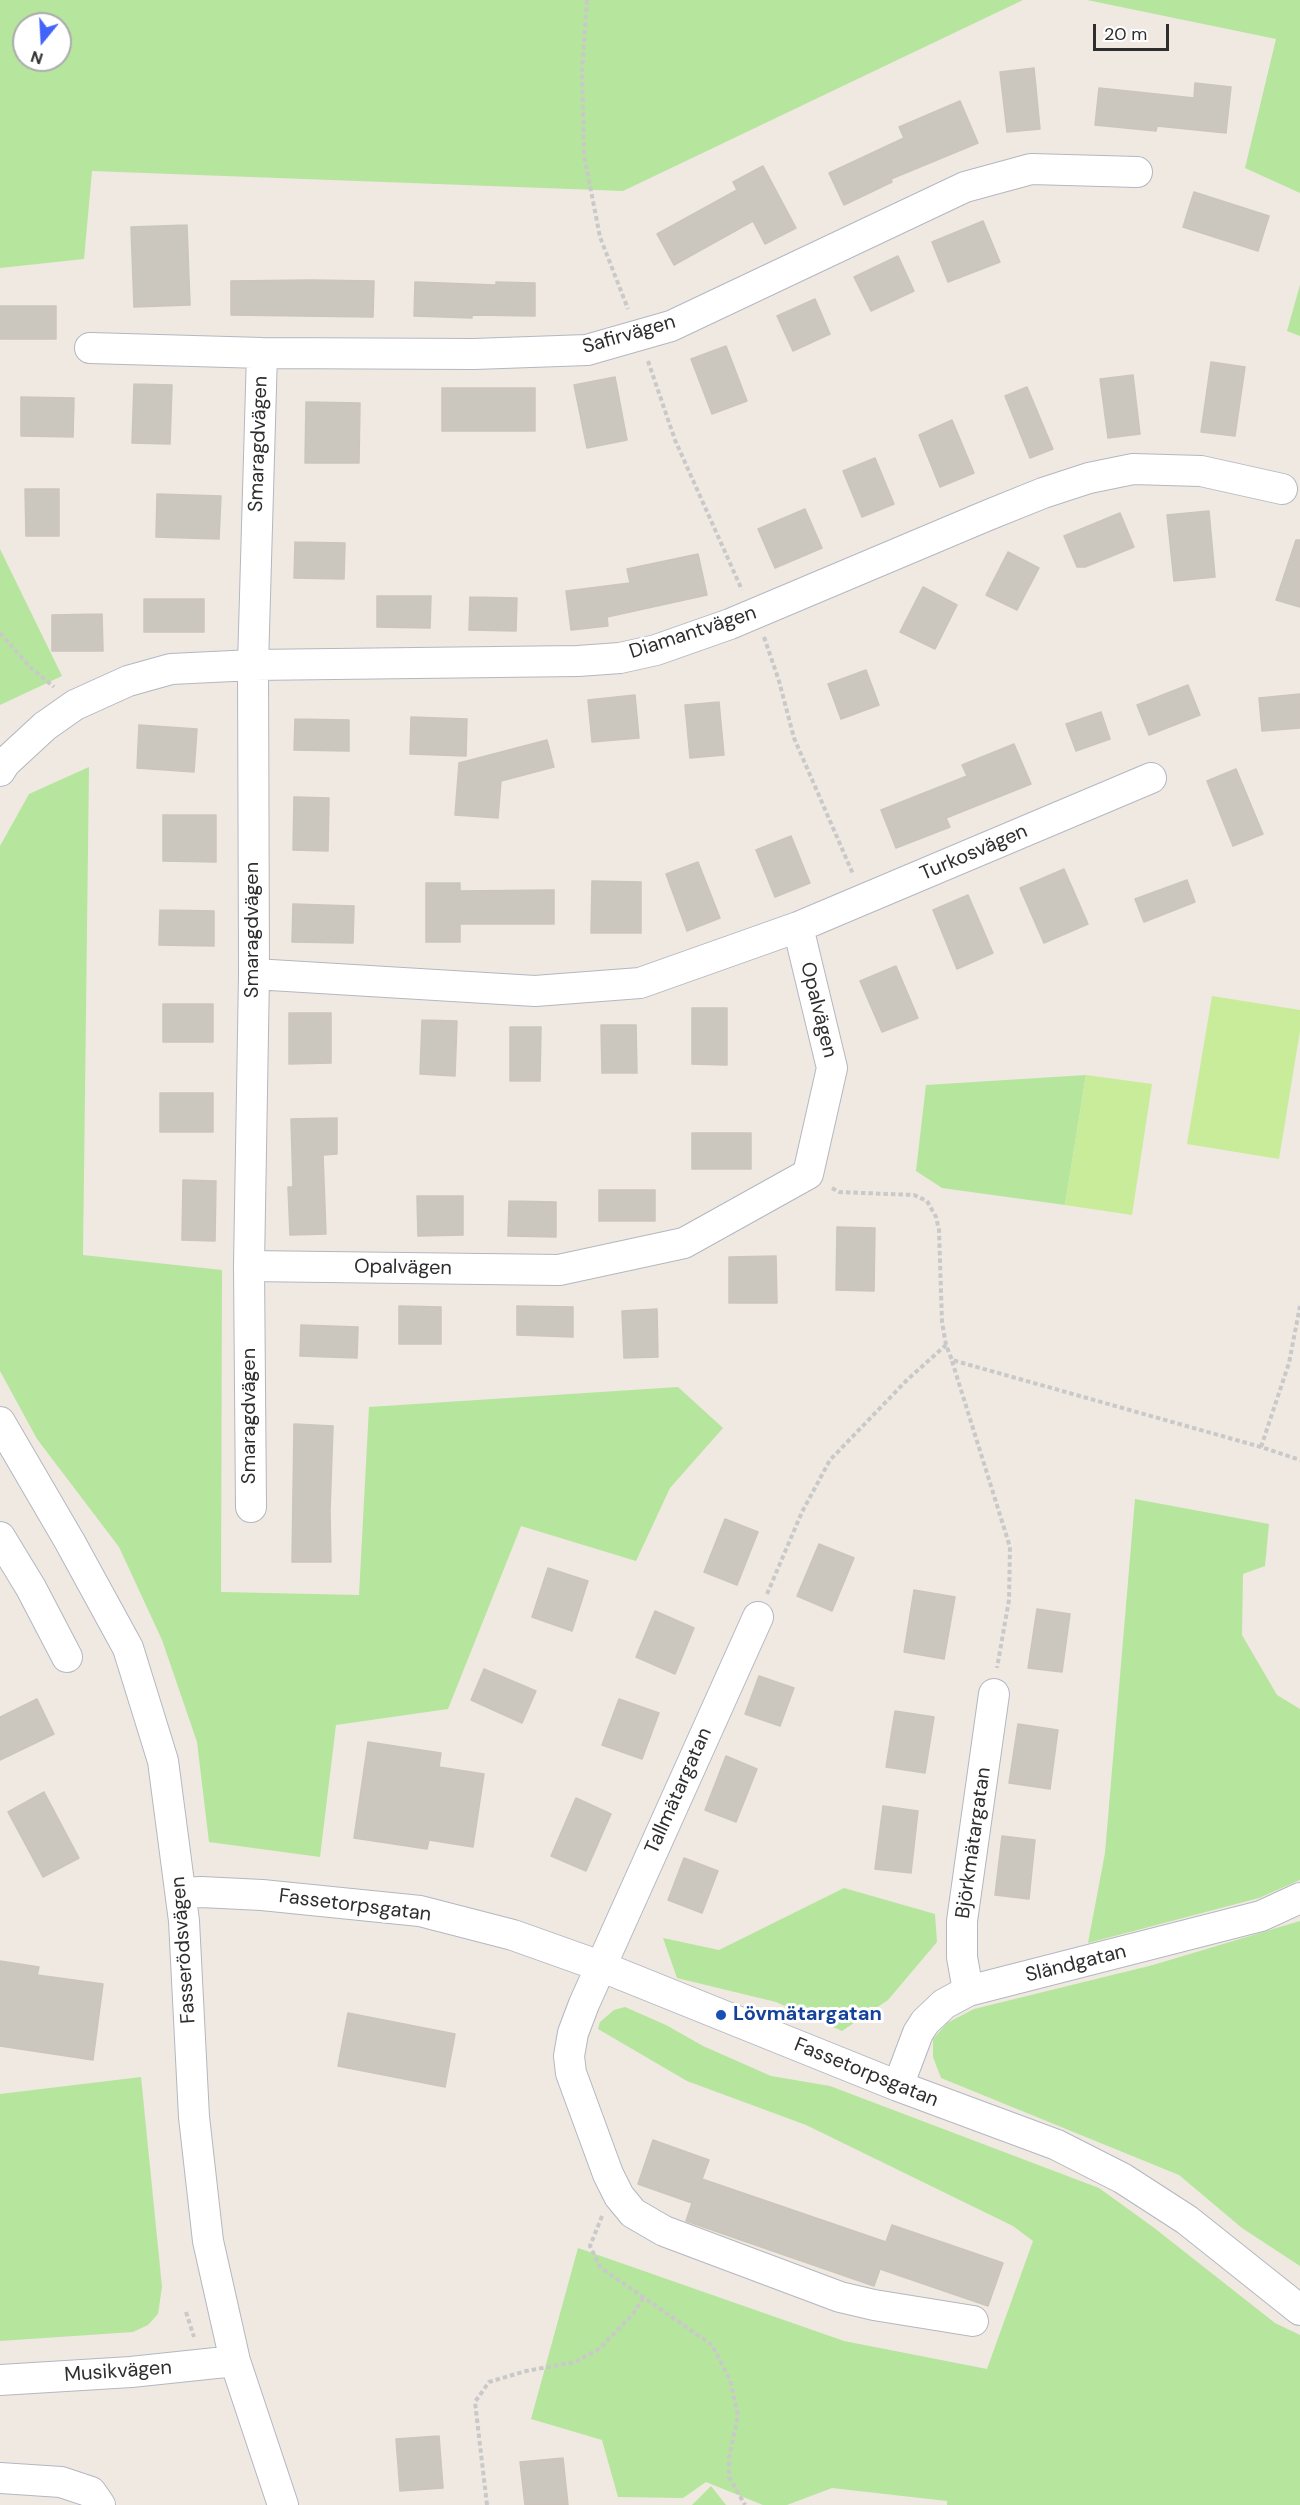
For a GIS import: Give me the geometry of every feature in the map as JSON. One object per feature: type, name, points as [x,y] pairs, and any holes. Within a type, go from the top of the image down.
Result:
[{"type":"street","name":"Safirvägen","points":[[90,348],[474,354],[587,350],[671,326],[965,187],[1031,170],[1137,172]]},
{"type":"street","name":"Smaragdvägen","points":[[251,1507],[249,1266],[254,974],[253,664],[262,352]]},
{"type":"street","name":"Diamantvägen","points":[[0,771],[5,763],[45,726],[75,705],[128,681],[171,669],[253,664],[578,661],[620,658],[656,650],[730,624],[1014,504],[1089,478],[1133,469],[1201,471],[1282,489]]},
{"type":"street","name":"Turkosvägen","points":[[798,927],[1151,778]]},
{"type":"street","points":[[254,974],[535,991],[640,983],[798,927]]},
{"type":"street","name":"Opalvägen","points":[[249,1266],[559,1270],[684,1244],[808,1174],[832,1068],[798,927]]},
{"type":"street","name":"Fasserödsvägen","points":[[0,1422],[128,1648],[164,1761],[182,1893],[194,2117],[207,2241],[235,2361],[283,2505]]},
{"type":"street","points":[[0,1537],[31,1588],[67,1657]]},
{"type":"street","name":"Tallmätargatan","points":[[600,1966],[758,1617]]},
{"type":"street","name":"Björkmätargatan","points":[[968,1992],[962,1957],[962,1921],[994,1694]]},
{"type":"street","name":"Fassetorpsgatan","points":[[182,1893],[262,1895],[420,1911],[513,1935],[600,1966],[898,2086],[1056,2145],[1122,2178],[1187,2220],[1300,2310]]},
{"type":"street","name":"Sländgatan","points":[[898,2086],[914,2043],[925,2022],[944,2004],[968,1992],[1261,1917],[1300,1898]]},
{"type":"street","points":[[600,1966],[573,2033],[569,2056],[571,2073],[608,2174],[619,2196],[633,2214],[664,2230],[840,2296],[874,2305],[973,2321]]},
{"type":"street","name":"Musikvägen","points":[[0,2380],[131,2372],[235,2361]]},
{"type":"street","points":[[0,2478],[61,2482],[91,2492],[100,2505]]},
{"type":"path","points":[[587,0],[582,72],[584,155],[600,237],[616,284]]},
{"type":"path","points":[[0,633],[30,667],[75,705]]},
{"type":"path","points":[[808,1174],[839,1192],[914,1195],[927,1201],[936,1217],[939,1230],[942,1322],[946,1345],[1010,1547],[1009,1600],[994,1694]]},
{"type":"path","points":[[1261,1447],[1289,1363],[1300,1306]]},
{"type":"path","points":[[758,1617],[802,1512],[830,1460],[907,1380],[946,1345]]},
{"type":"path","points":[[952,1360],[1261,1447],[1300,1461]]},
{"type":"path","points":[[619,2196],[605,2208],[590,2246],[600,2267],[712,2345],[730,2380],[738,2415],[729,2458],[729,2477],[745,2505]]},
{"type":"path","points":[[487,2505],[475,2402],[489,2382],[526,2371],[575,2362],[599,2349],[633,2314],[643,2298]]},
{"type":"green space","points":[[0,0],[1023,0],[623,191],[92,171],[84,259],[0,268]]},
{"type":"green space","points":[[1087,0],[1300,0],[1300,193],[1245,168],[1276,39]]},
{"type":"green space","points":[[1300,285],[1300,336],[1287,331]]},
{"type":"green space","points":[[0,549],[62,676],[0,705]]},
{"type":"green space","points":[[89,767],[83,1255],[222,1270],[221,1592],[359,1595],[369,1407],[678,1387],[723,1428],[670,1488],[636,1561],[521,1526],[448,1709],[336,1725],[320,1857],[209,1842],[197,1742],[162,1640],[119,1547],[37,1439],[0,1371],[0,846],[29,794]]},
{"type":"green space","points":[[1212,996],[1300,1010],[1300,1031],[1279,1159],[1187,1144]]},
{"type":"green space","points":[[1086,1075],[1065,1205],[942,1188],[916,1171],[926,1085]]},
{"type":"green space","points":[[1086,1075],[1152,1084],[1132,1215],[1065,1205]]},
{"type":"green space","points":[[1135,1499],[1269,1524],[1265,1566],[1243,1574],[1242,1635],[1277,1695],[1300,1709],[1300,1880],[1259,1898],[1088,1943],[1105,1853]]},
{"type":"green space","points":[[844,1888],[935,1914],[937,1942],[888,2000],[842,2031],[776,2002],[677,1978],[663,1938],[719,1950]]},
{"type":"green space","points":[[1300,1921],[1300,2266],[1242,2228],[1179,2175],[941,2078],[933,2057],[933,2039],[947,2023],[974,2009],[1153,1965]]},
{"type":"green space","points":[[625,2007],[666,2025],[703,2046],[771,2076],[830,2086],[1099,2188],[1153,2227],[1275,2323],[1300,2335],[1300,2505],[947,2505],[947,2501],[832,2488],[787,2505],[763,2505],[706,2482],[683,2498],[618,2497],[602,2440],[531,2419],[578,2248],[844,2341],[987,2369],[1033,2241],[1013,2226],[806,2125],[687,2081],[598,2029],[600,2022],[614,2010]]},
{"type":"green space","points":[[141,2077],[162,2287],[158,2314],[148,2325],[133,2332],[0,2341],[0,2094]]},
{"type":"green space","points":[[711,2486],[726,2505],[692,2505]]},
{"type":"building","points":[[1034,68],[1040,129],[1007,132],[1000,72]]},
{"type":"building","points":[[1195,83],[1231,87],[1226,133],[1157,126],[1156,131],[1095,125],[1099,88],[1194,98]]},
{"type":"building","points":[[960,101],[978,143],[891,179],[892,182],[844,205],[829,173],[904,138],[899,127]]},
{"type":"building","points":[[763,166],[796,228],[765,244],[753,221],[674,265],[657,234],[737,190],[733,182]]},
{"type":"building","points":[[1194,192],[1269,216],[1258,251],[1183,227]]},
{"type":"building","points":[[983,221],[1000,262],[948,282],[932,242]]},
{"type":"building","points":[[187,225],[190,305],[134,307],[131,227]]},
{"type":"building","points":[[898,256],[914,291],[871,311],[854,277]]},
{"type":"building","points":[[231,281],[374,281],[373,317],[231,315]]},
{"type":"building","points":[[415,282],[496,285],[496,282],[535,283],[535,316],[472,315],[472,318],[414,316]]},
{"type":"building","points":[[815,299],[830,334],[793,351],[777,316]]},
{"type":"building","points":[[0,306],[56,306],[56,339],[0,339]]},
{"type":"building","points":[[726,346],[747,401],[712,414],[691,359]]},
{"type":"building","points":[[1211,362],[1245,367],[1235,436],[1201,432]]},
{"type":"building","points":[[1133,375],[1140,434],[1108,438],[1100,379]]},
{"type":"building","points":[[615,377],[627,440],[587,448],[574,385]]},
{"type":"building","points":[[134,384],[172,385],[170,444],[132,443]]},
{"type":"building","points":[[1027,387],[1053,449],[1030,458],[1005,396]]},
{"type":"building","points":[[442,388],[535,388],[535,431],[442,431]]},
{"type":"building","points":[[21,397],[74,398],[73,437],[21,436]]},
{"type":"building","points":[[306,402],[360,403],[359,463],[305,463]]},
{"type":"building","points":[[952,420],[974,473],[940,487],[919,435]]},
{"type":"building","points":[[875,458],[894,504],[862,517],[843,471]]},
{"type":"building","points":[[25,489],[59,489],[59,536],[26,536]]},
{"type":"building","points":[[157,494],[221,496],[219,539],[156,537]]},
{"type":"building","points":[[805,509],[822,548],[775,568],[758,529]]},
{"type":"building","points":[[1209,511],[1215,577],[1174,581],[1167,515]]},
{"type":"building","points":[[1120,513],[1134,547],[1085,567],[1077,567],[1064,536]]},
{"type":"building","points":[[1296,540],[1300,540],[1300,607],[1276,600]]},
{"type":"building","points":[[295,542],[345,543],[344,579],[294,578]]},
{"type":"building","points":[[1008,552],[1039,568],[1017,610],[986,595]]},
{"type":"building","points":[[698,554],[707,595],[607,617],[608,626],[571,630],[566,591],[630,583],[627,569]]},
{"type":"building","points":[[923,587],[957,605],[935,649],[900,632]]},
{"type":"building","points":[[377,596],[431,596],[430,628],[377,627]]},
{"type":"building","points":[[470,597],[517,598],[516,631],[469,630]]},
{"type":"building","points":[[144,599],[204,599],[204,632],[144,632]]},
{"type":"building","points":[[102,614],[103,651],[52,651],[52,615]]},
{"type":"building","points":[[866,670],[879,705],[841,719],[828,684]]},
{"type":"building","points":[[1188,685],[1200,715],[1149,735],[1137,705]]},
{"type":"building","points":[[1300,694],[1300,728],[1262,731],[1259,698]]},
{"type":"building","points":[[635,695],[639,738],[592,742],[588,700]]},
{"type":"building","points":[[719,702],[724,755],[690,758],[685,705]]},
{"type":"building","points":[[1101,712],[1110,739],[1076,751],[1066,724]]},
{"type":"building","points":[[411,717],[467,719],[466,756],[410,754]]},
{"type":"building","points":[[295,719],[349,720],[349,751],[294,750]]},
{"type":"building","points":[[139,725],[197,729],[194,772],[137,768]]},
{"type":"building","points":[[547,740],[554,767],[501,781],[498,818],[455,815],[459,763]]},
{"type":"building","points":[[1014,744],[1031,784],[946,818],[950,827],[896,848],[881,810],[967,776],[962,765]]},
{"type":"building","points":[[1236,769],[1263,834],[1233,846],[1207,781]]},
{"type":"building","points":[[294,797],[329,798],[328,851],[293,850]]},
{"type":"building","points":[[163,815],[216,815],[216,862],[163,861]]},
{"type":"building","points":[[791,836],[810,883],[775,897],[756,850]]},
{"type":"building","points":[[698,862],[720,918],[687,931],[666,874]]},
{"type":"building","points":[[1064,869],[1088,924],[1044,943],[1020,888]]},
{"type":"building","points":[[1187,880],[1195,902],[1144,922],[1135,899]]},
{"type":"building","points":[[592,881],[641,882],[641,933],[591,933]]},
{"type":"building","points":[[426,883],[460,883],[460,891],[554,890],[554,924],[460,924],[460,942],[426,942]]},
{"type":"building","points":[[968,895],[993,953],[957,969],[933,910]]},
{"type":"building","points":[[293,904],[354,906],[353,943],[292,942]]},
{"type":"building","points":[[160,910],[214,911],[214,946],[159,945]]},
{"type":"building","points":[[896,966],[918,1018],[882,1032],[860,981]]},
{"type":"building","points":[[163,1004],[213,1004],[213,1042],[163,1042]]},
{"type":"building","points":[[692,1008],[727,1008],[727,1065],[692,1064]]},
{"type":"building","points":[[289,1013],[331,1013],[331,1063],[289,1064]]},
{"type":"building","points":[[422,1020],[457,1021],[455,1076],[420,1074]]},
{"type":"building","points":[[601,1025],[636,1025],[637,1073],[602,1073]]},
{"type":"building","points":[[510,1027],[541,1027],[540,1081],[510,1081]]},
{"type":"building","points":[[160,1093],[213,1093],[213,1132],[160,1132]]},
{"type":"building","points":[[337,1118],[337,1154],[323,1155],[326,1234],[290,1235],[288,1187],[293,1187],[291,1119]]},
{"type":"building","points":[[692,1133],[751,1133],[751,1169],[692,1169]]},
{"type":"building","points":[[183,1180],[216,1181],[215,1241],[182,1240]]},
{"type":"building","points":[[599,1190],[655,1190],[655,1221],[599,1221]]},
{"type":"building","points":[[417,1196],[463,1196],[463,1235],[418,1236]]},
{"type":"building","points":[[509,1201],[556,1202],[556,1237],[508,1236]]},
{"type":"building","points":[[837,1227],[875,1228],[874,1291],[836,1290]]},
{"type":"building","points":[[776,1256],[777,1303],[729,1303],[729,1257]]},
{"type":"building","points":[[399,1306],[441,1307],[441,1344],[399,1344]]},
{"type":"building","points":[[517,1306],[573,1307],[573,1337],[517,1335]]},
{"type":"building","points":[[657,1309],[658,1357],[624,1358],[622,1311]]},
{"type":"building","points":[[301,1325],[358,1327],[357,1358],[300,1356]]},
{"type":"building","points":[[294,1424],[333,1426],[331,1562],[292,1562]]},
{"type":"building","points":[[725,1519],[758,1532],[737,1585],[704,1572]]},
{"type":"building","points":[[819,1544],[854,1558],[832,1611],[797,1596]]},
{"type":"building","points":[[548,1568],[588,1581],[572,1631],[532,1617]]},
{"type":"building","points":[[914,1590],[955,1597],[944,1659],[904,1652]]},
{"type":"building","points":[[1037,1609],[1070,1614],[1062,1672],[1028,1668]]},
{"type":"building","points":[[655,1611],[694,1628],[675,1674],[636,1657]]},
{"type":"building","points":[[484,1669],[536,1691],[522,1723],[471,1700]]},
{"type":"building","points":[[759,1676],[794,1688],[780,1726],[745,1714]]},
{"type":"building","points":[[37,1699],[54,1734],[0,1760],[0,1717]]},
{"type":"building","points":[[619,1699],[659,1713],[642,1759],[602,1745]]},
{"type":"building","points":[[895,1711],[934,1717],[925,1773],[886,1767]]},
{"type":"building","points":[[1018,1724],[1058,1730],[1050,1789],[1009,1783]]},
{"type":"building","points":[[368,1742],[441,1753],[439,1767],[484,1774],[473,1847],[429,1840],[427,1849],[354,1838]]},
{"type":"building","points":[[726,1756],[757,1769],[736,1822],[705,1810]]},
{"type":"building","points":[[44,1792],[79,1858],[43,1877],[8,1812]]},
{"type":"building","points":[[576,1798],[611,1814],[586,1871],[551,1856]]},
{"type":"building","points":[[883,1806],[918,1811],[911,1873],[875,1869]]},
{"type":"building","points":[[1002,1836],[1035,1840],[1029,1899],[995,1895]]},
{"type":"building","points":[[684,1858],[718,1871],[702,1913],[668,1900]]},
{"type":"building","points":[[0,1961],[39,1967],[37,1975],[103,1984],[93,2060],[0,2046]]},
{"type":"building","points":[[348,2013],[455,2034],[445,2087],[338,2066]]},
{"type":"building","points":[[653,2140],[709,2160],[702,2179],[886,2242],[892,2225],[1003,2263],[988,2306],[880,2269],[874,2286],[686,2221],[692,2203],[638,2184]]},
{"type":"building","points":[[439,2436],[443,2488],[400,2491],[396,2439]]},
{"type":"building","points":[[563,2458],[568,2505],[525,2505],[520,2462]]},
{"type":"place","name":"Lövmätargatan","points":[[721,2015]]}]
